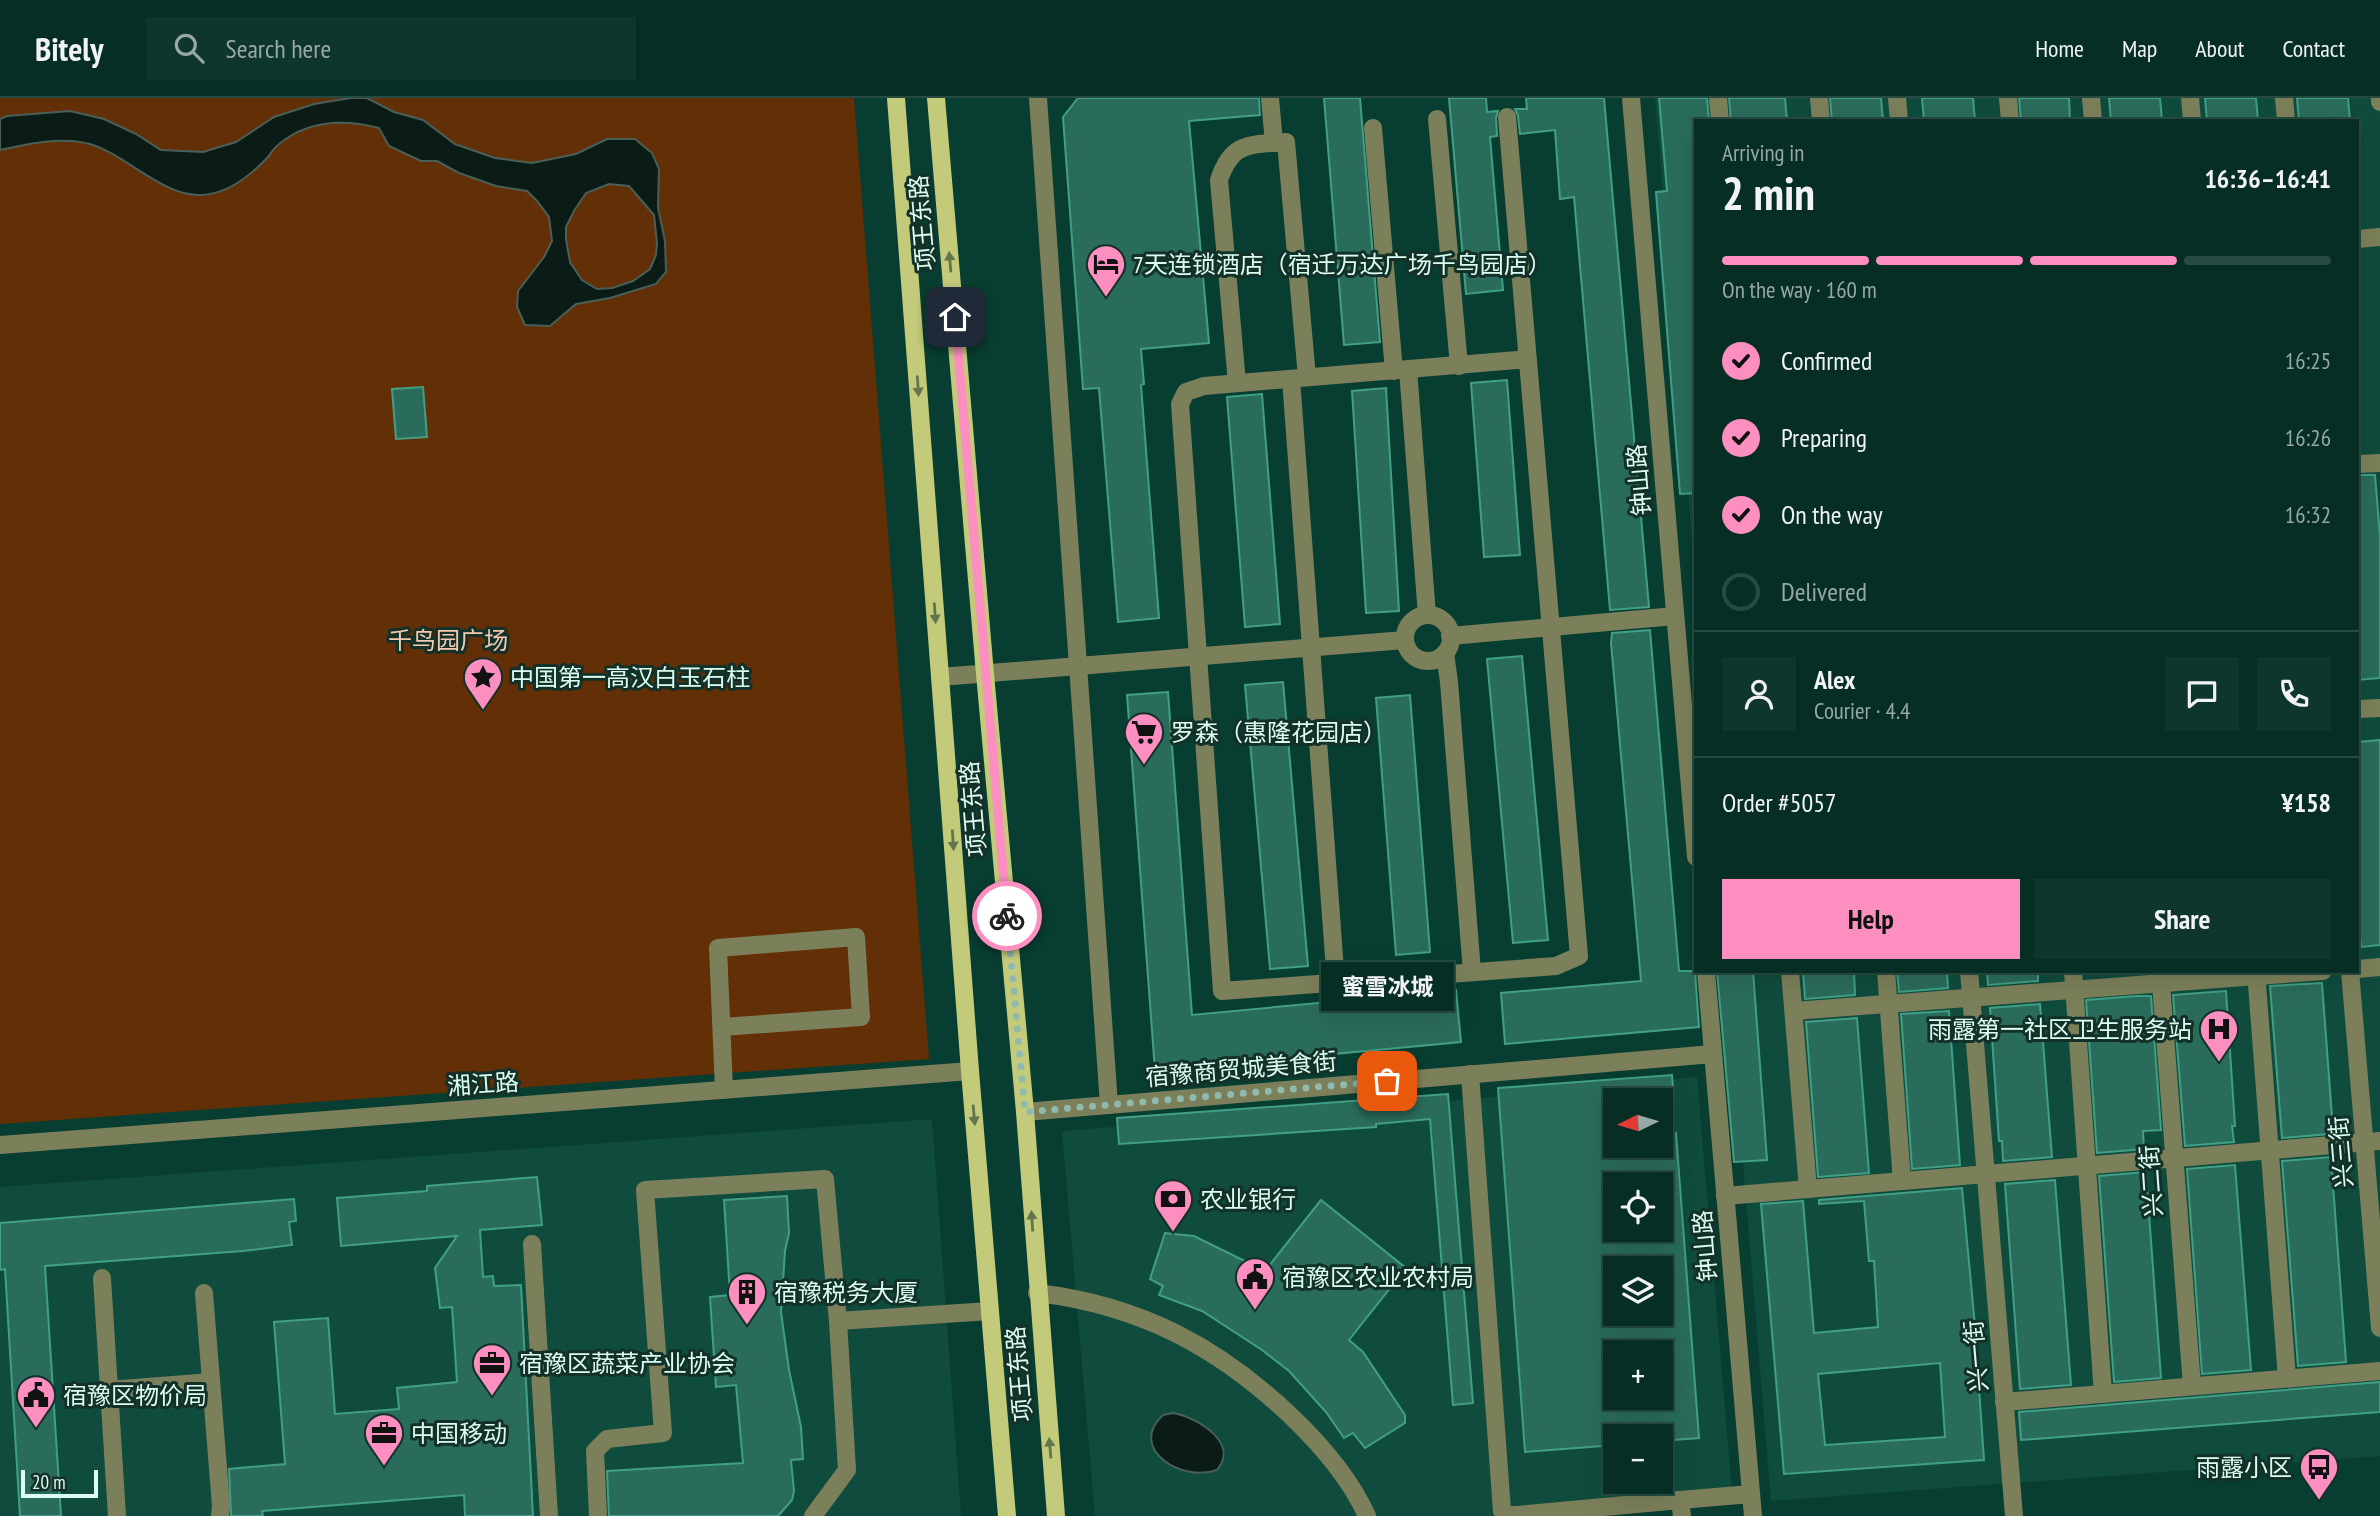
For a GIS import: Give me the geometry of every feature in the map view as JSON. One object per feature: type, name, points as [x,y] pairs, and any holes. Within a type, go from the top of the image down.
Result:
[{"type":"main road","name":"项王东路","points":[[896,98],[970,1071],[1007,1516]]},
{"type":"main road","name":"项王东路","points":[[936,98],[1025,1112],[1056,1516]]},
{"type":"street","points":[[1038,98],[1110,1105]]},
{"type":"street","points":[[1270,98],[1274,143]]},
{"type":"street","name":"钟山路","points":[[1630,98],[1675,616],[1692,760],[1694,809]]},
{"type":"street","points":[[1718,98],[1720,119]]},
{"type":"street","points":[[1819,98],[1821,119]]},
{"type":"street","points":[[1897,98],[1899,119]]},
{"type":"street","points":[[2008,98],[2010,119]]},
{"type":"street","points":[[2091,98],[2093,119]]},
{"type":"street","points":[[2190,98],[2192,119]]},
{"type":"street","points":[[2284,98],[2286,119]]},
{"type":"street","points":[[1507,117],[1580,956],[1556,966],[1222,991],[1180,404],[1186,392],[1204,386],[1528,359]]},
{"type":"street","points":[[1437,119],[1459,366]]},
{"type":"street","points":[[1373,128],[1427,615]]},
{"type":"street","points":[[1237,383],[1219,180],[1232,152],[1253,145],[1286,142],[1311,647],[1336,983]]},
{"type":"street","points":[[2359,239],[2380,237]]},
{"type":"street","points":[[2359,464],[2380,463]]},
{"type":"street","points":[[1472,972],[1449,682],[1448,645],[1447,625],[1442,620],[1427,615],[1413,620],[1405,632],[1405,640],[1411,654],[1424,661],[1439,658],[1448,645],[1551,628],[1675,616]]},
{"type":"street","points":[[940,677],[1405,640]]},
{"type":"street","points":[[2359,709],[2380,708]]},
{"type":"street","points":[[722,1027],[862,1017],[856,937],[718,948],[724,1090]]},
{"type":"street","points":[[2359,969],[2380,967]]},
{"type":"street","name":"钟山路","points":[[1706,973],[1752,1516]]},
{"type":"street","points":[[1790,973],[1808,1189]]},
{"type":"street","points":[[1886,973],[1902,1181]]},
{"type":"street","name":"兴一街","points":[[1969,973],[2004,1402],[2380,1371]]},
{"type":"street","points":[[2073,973],[2104,1394]]},
{"type":"street","points":[[1794,1012],[2074,990],[2160,977],[2279,973]]},
{"type":"street","name":"兴三街","points":[[2350,973],[2372,1142],[2380,1328]]},
{"type":"street","points":[[2257,974],[2287,1378]]},
{"type":"street","name":"兴二街","points":[[2160,977],[2192,1386]]},
{"type":"street","name":"宿豫商贸城美食街","points":[[1025,1112],[1713,1054]]},
{"type":"street","name":"湘江路","points":[[0,1145],[970,1071]]},
{"type":"street","points":[[1470,1074],[1502,1511],[1508,1515],[1517,1515],[1681,1508],[1751,1494]]},
{"type":"street","points":[[1725,1196],[2372,1142]]},
{"type":"street","points":[[598,1516],[595,1451],[607,1438],[663,1433],[645,1191],[825,1179],[838,1321],[847,1470],[813,1516]]},
{"type":"street","points":[[532,1244],[550,1516]]},
{"type":"street","points":[[102,1278],[117,1516]]},
{"type":"street","points":[[204,1293],[220,1516]]},
{"type":"street","points":[[1037,1293],[1066,1296],[1122,1310],[1213,1353],[1263,1389],[1321,1446],[1348,1482],[1367,1516]]},
{"type":"street","points":[[838,1321],[990,1311]]},
{"type":"street","points":[[109,1390],[211,1382]]},
{"type":"street","points":[[2004,1402],[2014,1516]]},
{"type":"shaded area","points":[[367,98],[394,112],[423,120],[455,144],[495,158],[532,163],[576,154],[607,139],[635,139],[652,153],[659,169],[658,208],[665,241],[666,272],[656,284],[610,298],[576,304],[550,326],[525,325],[517,307],[518,291],[544,257],[552,241],[549,217],[537,201],[527,191],[496,186],[459,173],[437,161],[421,161],[389,146],[379,128],[366,125],[326,124],[301,131],[278,145],[261,164],[237,183],[219,192],[200,195],[172,189],[104,149],[90,144],[56,141],[0,150],[0,119],[7,116],[70,111],[104,119],[136,134],[161,150],[203,152],[236,142],[274,117],[314,104]],"holes":[[[609,184],[629,186],[654,215],[656,255],[650,269],[633,281],[612,288],[597,289],[582,280],[570,262],[566,227],[586,193]]]},
{"type":"shaded area","points":[[1655,98],[2380,98],[2380,1456],[1771,1501],[1727,973],[2359,973],[2359,119],[1694,119],[1694,563]]},
{"type":"shaded area","points":[[1697,1077],[1733,1504],[1580,1516],[1095,1516],[1062,1131],[1474,1099]]},
{"type":"shaded area","points":[[932,1119],[961,1516],[0,1516],[0,1187]]},
{"type":"shaded area","points":[[1173,1413],[1204,1426],[1220,1441],[1223,1460],[1217,1470],[1188,1472],[1163,1460],[1155,1450],[1151,1439],[1154,1427],[1163,1415]]},
{"type":"green space","name":"千鸟园广场","points":[[0,98],[854,98],[929,1059],[0,1124]]},
{"type":"building","points":[[1078,98],[1259,98],[1260,115],[1189,121],[1209,343],[1141,349],[1144,384],[1141,385],[1159,618],[1118,622],[1099,388],[1083,389],[1063,117]]},
{"type":"building","points":[[1324,98],[1360,98],[1380,342],[1344,345]]},
{"type":"building","points":[[1449,98],[1486,98],[1487,112],[1498,111],[1497,136],[1490,137],[1503,290],[1466,294]]},
{"type":"building","points":[[1526,98],[1604,98],[1649,607],[1610,610],[1574,197],[1560,199],[1555,130],[1520,134],[1515,109],[1527,109]]},
{"type":"building","points":[[1659,98],[1707,98],[1709,119],[1694,119],[1694,493],[1680,494],[1656,192],[1667,191]]},
{"type":"building","points":[[1729,98],[1785,98],[1787,119],[1731,119]]},
{"type":"building","points":[[1830,98],[1881,98],[1883,119],[1832,119]]},
{"type":"building","points":[[1922,98],[1973,98],[1975,119],[1924,119]]},
{"type":"building","points":[[2019,98],[2069,98],[2070,119],[2021,119]]},
{"type":"building","points":[[2109,98],[2160,98],[2162,119],[2111,119]]},
{"type":"building","points":[[2205,98],[2256,98],[2258,119],[2207,119]]},
{"type":"building","points":[[2297,98],[2348,98],[2350,119],[2299,119]]},
{"type":"building","points":[[1507,380],[1520,555],[1484,557],[1471,383]]},
{"type":"building","points":[[423,387],[427,437],[396,439],[392,389]]},
{"type":"building","points":[[1386,388],[1399,611],[1366,613],[1352,391]]},
{"type":"building","points":[[1262,394],[1280,624],[1245,627],[1227,397]]},
{"type":"building","points":[[2359,475],[2375,475],[2380,536],[2380,678],[2359,680]]},
{"type":"building","points":[[1650,630],[1679,971],[1695,973],[1699,1027],[1505,1044],[1501,993],[1641,981],[1612,633]]},
{"type":"building","points":[[1522,656],[1548,940],[1513,943],[1487,659]]},
{"type":"building","points":[[1283,682],[1308,966],[1270,969],[1245,685]]},
{"type":"building","points":[[1168,692],[1192,1015],[1456,990],[1461,1042],[1155,1071],[1127,695]]},
{"type":"building","points":[[1410,695],[1430,952],[1396,955],[1376,698]]},
{"type":"building","points":[[2380,740],[2380,945],[2361,947],[2359,922],[2359,742]]},
{"type":"building","points":[[1717,973],[1753,973],[1767,1160],[1734,1162]]},
{"type":"building","points":[[1803,973],[1854,973],[1855,995],[1805,999]]},
{"type":"building","points":[[1897,973],[1947,973],[1948,988],[1899,992]]},
{"type":"building","points":[[1987,973],[2038,973],[2038,981],[1988,985]]},
{"type":"building","points":[[2322,983],[2332,1117],[2328,1118],[2329,1134],[2282,1138],[2270,986]]},
{"type":"building","points":[[2226,991],[2234,1142],[2185,1146],[2173,995]]},
{"type":"building","points":[[2151,996],[2161,1130],[2143,1131],[2144,1149],[2097,1153],[2086,1000]]},
{"type":"building","points":[[2040,1004],[2052,1157],[2003,1161],[2002,1141],[1999,1141],[1990,1008]]},
{"type":"building","points":[[1949,1011],[1960,1165],[1912,1169],[1901,1014]]},
{"type":"building","points":[[1857,1018],[1869,1173],[1818,1177],[1806,1022]]},
{"type":"building","points":[[1672,1075],[1673,1088],[1603,1088],[1603,1158],[1673,1158],[1673,1133],[1676,1133],[1699,1438],[1673,1440],[1673,1424],[1603,1424],[1603,1446],[1525,1452],[1498,1088]]},
{"type":"building","points":[[1448,1094],[1473,1403],[1453,1405],[1430,1119],[1376,1124],[1376,1127],[1119,1144],[1117,1118]]},
{"type":"building","points":[[2331,1157],[2346,1362],[2298,1366],[2282,1161]]},
{"type":"building","points":[[2235,1165],[2251,1370],[2202,1374],[2187,1169]]},
{"type":"building","points":[[2146,1172],[2161,1378],[2114,1382],[2099,1176]]},
{"type":"building","points":[[537,1177],[542,1225],[480,1230],[483,1277],[493,1276],[494,1286],[521,1285],[533,1516],[465,1516],[464,1495],[262,1511],[263,1516],[231,1516],[229,1469],[285,1464],[274,1322],[328,1318],[335,1414],[399,1409],[397,1388],[457,1382],[452,1307],[440,1308],[435,1268],[457,1236],[341,1246],[337,1198],[427,1191],[427,1186]]},
{"type":"building","points":[[2055,1180],[2071,1385],[2020,1389],[2005,1184]]},
{"type":"building","points":[[1962,1188],[1984,1460],[1784,1474],[1761,1204],[1803,1201],[1814,1333],[1878,1327],[1874,1261],[1869,1261],[1864,1201],[1819,1204],[1819,1200]],"holes":[[[1940,1363],[1945,1437],[1825,1445],[1818,1374]]]},
{"type":"building","name":"宿豫税务大厦","points":[[787,1196],[789,1233],[785,1251],[781,1312],[801,1427],[803,1459],[791,1460],[794,1491],[792,1500],[778,1516],[609,1516],[607,1471],[743,1463],[736,1385],[716,1387],[710,1297],[730,1295],[724,1200]]},
{"type":"building","points":[[294,1199],[296,1221],[289,1222],[292,1245],[45,1266],[61,1516],[20,1516],[5,1269],[0,1270],[0,1223]]},
{"type":"building","points":[[1321,1200],[1406,1268],[1349,1340],[1363,1352],[1405,1415],[1405,1423],[1365,1448],[1353,1433],[1344,1438],[1326,1412],[1289,1371],[1202,1311],[1159,1295],[1163,1286],[1150,1279],[1165,1233],[1194,1236],[1265,1271]]},
{"type":"building","points":[[2380,1382],[2380,1412],[2021,1440],[2019,1412]]},
{"type":"way so far","points":[[1007,916],[1025,1112],[1387,1081]]},
{"type":"place","name":"7天连锁酒店（宿迁万达广场千鸟园店）","points":[[1106,298]]},
{"type":"place","name":"中国第一高汉白玉石柱","points":[[483,711]]},
{"type":"place","name":"罗森（惠隆花园店）","points":[[1144,766]]},
{"type":"place","name":"雨露第一社区卫生服务站","points":[[2219,1063]]},
{"type":"place","name":"蜜雪冰城","points":[[1387,1081]]},
{"type":"place","name":"农业银行","points":[[1173,1233]]},
{"type":"place","name":"宿豫区农业农村局","points":[[1255,1311]]},
{"type":"place","name":"宿豫税务大厦","points":[[747,1326]]},
{"type":"place","name":"宿豫区蔬菜产业协会","points":[[492,1397]]},
{"type":"place","name":"宿豫区物价局","points":[[36,1429]]},
{"type":"place","name":"中国移动","points":[[384,1467]]},
{"type":"place","name":"雨露小区","points":[[2319,1501]]},
{"type":"route","points":[[955,317],[1007,916]]}]
